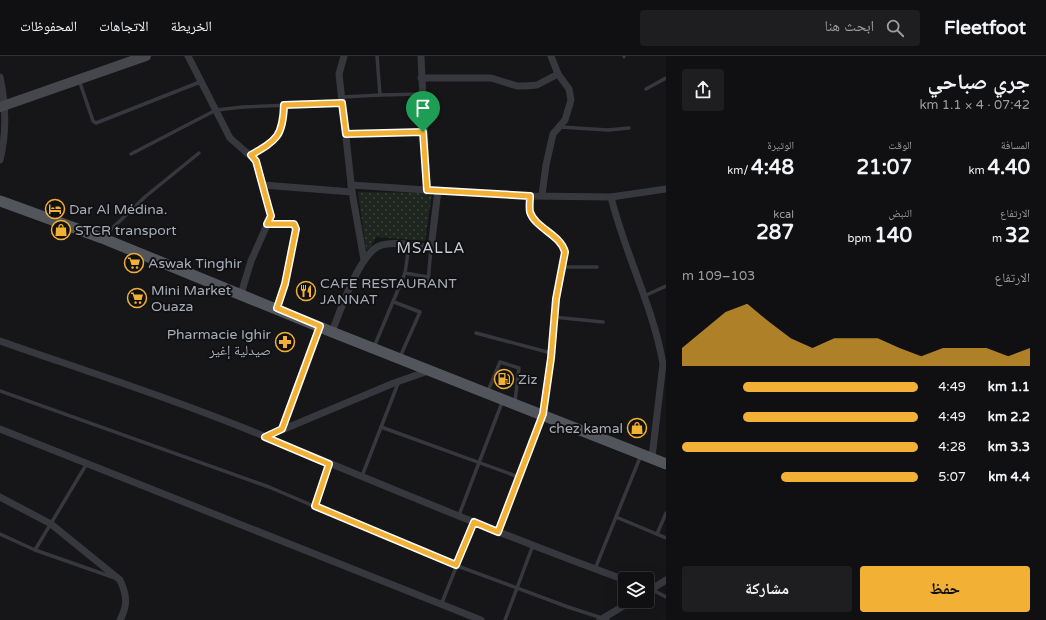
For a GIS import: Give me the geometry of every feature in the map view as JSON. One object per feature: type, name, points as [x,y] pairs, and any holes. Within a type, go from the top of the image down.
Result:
[{"type":"main road","points":[[0,201],[102,238],[277,308],[332,332],[514,402],[666,464]]},
{"type":"street","points":[[3,106],[146,56]]},
{"type":"street","points":[[188,56],[230,138],[256,161],[271,216],[251,260],[241,294]]},
{"type":"street","points":[[344,56],[339,74],[352,189],[364,260]]},
{"type":"street","points":[[421,56],[421,94],[427,190]]},
{"type":"street","points":[[542,195],[546,165],[553,134],[568,113],[571,100],[570,89],[558,74],[551,56]]},
{"type":"street","points":[[421,78],[491,78],[516,86],[525,86],[537,85],[558,74]]},
{"type":"street","points":[[0,78],[3,106],[3,148],[0,160]]},
{"type":"street","points":[[263,185],[352,189],[438,190],[530,196],[611,197],[666,189]]},
{"type":"street","points":[[332,332],[348,291],[364,260],[378,246],[391,244],[431,248],[438,190]]},
{"type":"street","points":[[611,197],[617,220],[644,296],[664,363],[647,456]]},
{"type":"street","points":[[0,341],[160,397],[265,437],[498,532],[618,577]]},
{"type":"street","points":[[265,437],[400,380],[431,370]]},
{"type":"street","points":[[0,429],[481,620]]},
{"type":"street","points":[[0,497],[51,524],[120,580],[125,591],[127,604],[120,620]]},
{"type":"street","points":[[654,587],[666,580]]},
{"type":"street","points":[[604,619],[621,608]]},
{"type":"lane","points":[[377,56],[380,95]]},
{"type":"lane","points":[[646,89],[666,78]]},
{"type":"lane","points":[[79,80],[93,121],[96,123],[202,81]]},
{"type":"lane","points":[[131,154],[216,110],[342,100],[380,95],[421,94]]},
{"type":"lane","points":[[251,155],[272,143],[279,136],[283,123],[284,105]]},
{"type":"lane","points":[[559,127],[608,130],[629,128]]},
{"type":"lane","points":[[346,134],[423,132]]},
{"type":"lane","points":[[102,238],[146,196],[199,153]]},
{"type":"lane","points":[[498,532],[543,414],[551,353],[553,317],[564,249],[532,216],[530,196]]},
{"type":"lane","points":[[267,224],[294,224],[296,229],[285,284],[277,308]]},
{"type":"lane","points":[[373,348],[394,302],[405,273],[409,246]]},
{"type":"lane","points":[[428,283],[431,248]]},
{"type":"lane","points":[[562,267],[597,267]]},
{"type":"lane","points":[[405,273],[428,277]]},
{"type":"lane","points":[[644,296],[666,286]]},
{"type":"lane","points":[[394,302],[420,312],[400,358]]},
{"type":"lane","points":[[553,317],[602,322]]},
{"type":"lane","points":[[282,429],[320,326]]},
{"type":"lane","points":[[476,333],[551,353]]},
{"type":"lane","points":[[487,392],[499,364],[502,361],[520,370],[514,402]]},
{"type":"lane","points":[[361,477],[400,380]]},
{"type":"lane","points":[[0,391],[269,487],[456,565],[604,619]]},
{"type":"lane","points":[[459,515],[503,399]]},
{"type":"lane","points":[[380,427],[519,477]]},
{"type":"lane","points":[[595,569],[616,517],[647,456]]},
{"type":"lane","points":[[35,550],[86,464]]},
{"type":"lane","points":[[315,506],[329,464]]},
{"type":"lane","points":[[657,534],[666,513]]},
{"type":"lane","points":[[616,517],[666,538]]},
{"type":"lane","points":[[441,604],[474,522]]},
{"type":"lane","points":[[0,534],[35,550],[120,580]]},
{"type":"lane","points":[[505,620],[533,545]]},
{"type":"lane","points":[[654,592],[666,596]]},
{"type":"shaded area","points":[[358,192],[432,193],[425,241],[376,237],[371,247],[366,250]]},
{"type":"place","name":"Dar Al Médina.","points":[[55,209]]},
{"type":"place","name":"STCR transport","points":[[61,230]]},
{"type":"place","name":"Aswak Tinghir","points":[[134,263]]},
{"type":"place","name":"CAFE RESTAURANT JANNAT","points":[[306,291]]},
{"type":"place","name":"Mini Market Ouaza","points":[[137,298]]},
{"type":"place","name":"Pharmacie Ighir صيدلية إغير","points":[[285,342]]},
{"type":"place","name":"Ziz","points":[[504,379]]},
{"type":"place","name":"chez kamal","points":[[637,428]]},
{"type":"district","name":"MSALLA","points":[[431,248]]},
{"type":"route","points":[[342,103],[346,134],[423,132],[427,190],[530,196],[530,211],[532,216],[562,246],[565,252],[553,317],[551,358],[543,414],[498,532],[474,522],[456,565],[436,558],[315,506],[329,464],[265,437],[282,429],[320,326],[277,308],[285,284],[296,229],[294,224],[267,224],[271,216],[256,161],[251,155],[272,143],[279,136],[283,123],[284,105],[342,103]]}]
